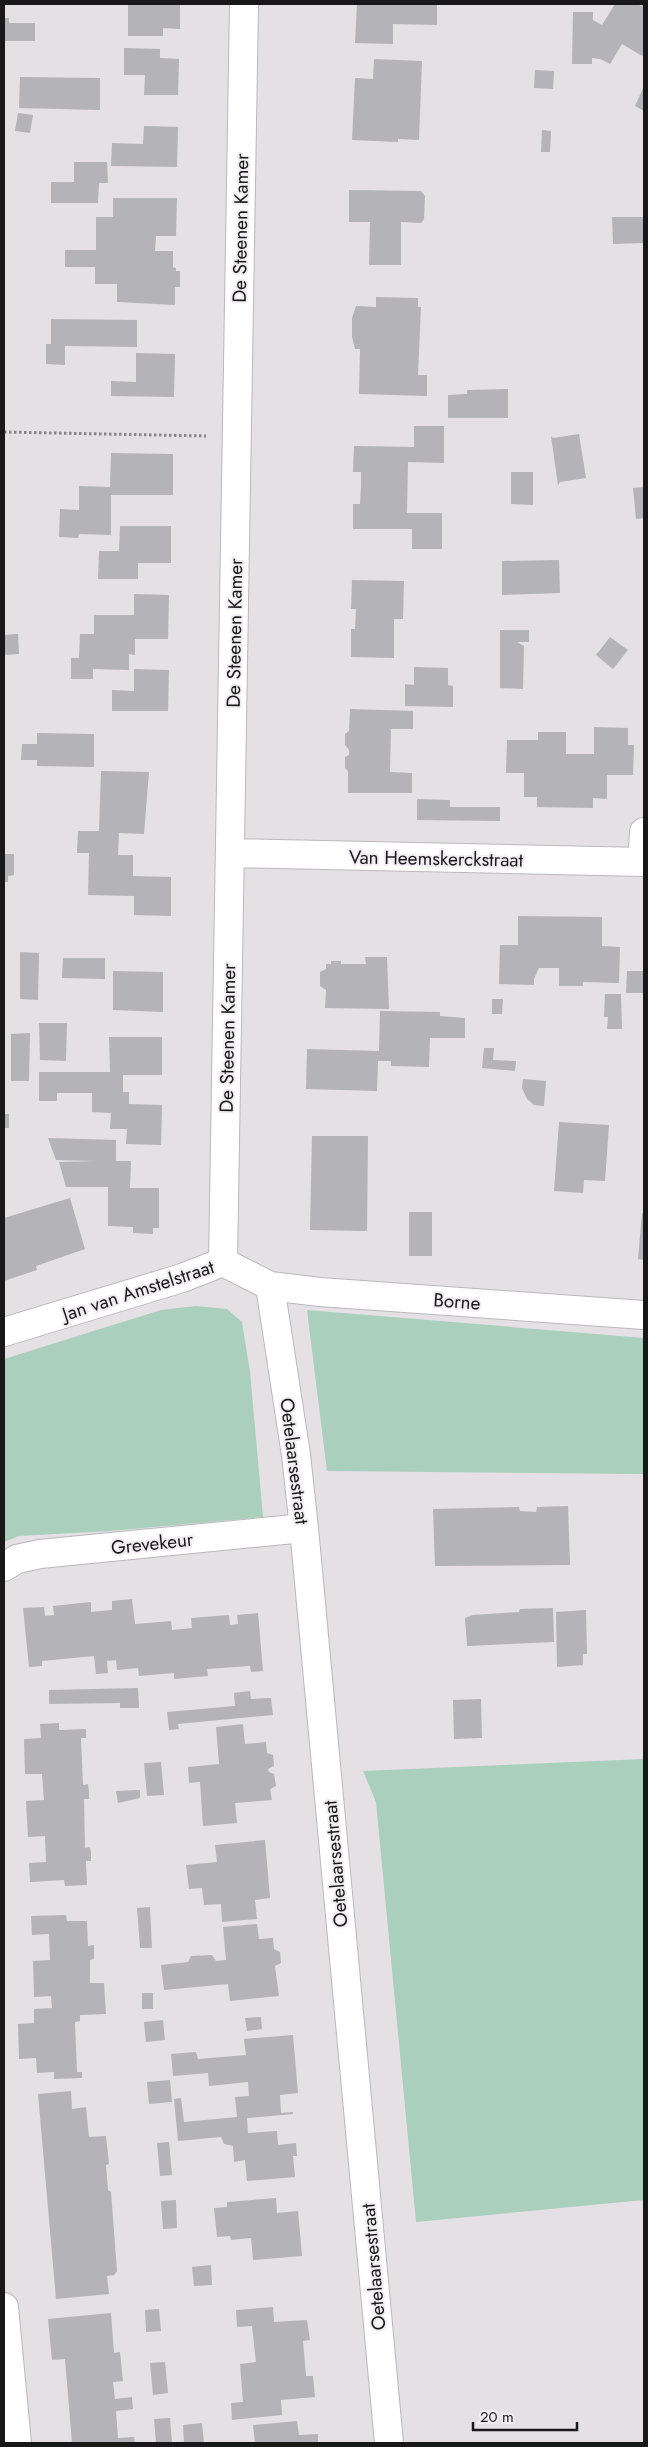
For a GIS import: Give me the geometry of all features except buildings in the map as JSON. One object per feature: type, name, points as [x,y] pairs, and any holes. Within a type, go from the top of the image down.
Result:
[{"type":"street","name":"De Steenen Kamer","points":[[223,1262],[244,4]]},
{"type":"street","name":"Van Heemskerckstraat","points":[[231,853],[643,862],[644,832]]},
{"type":"street","name":"Jan van Amstelstraat","points":[[4,1332],[182,1278],[223,1262],[270,1286]]},
{"type":"street","name":"Borne","points":[[270,1286],[320,1292],[644,1315]]},
{"type":"street","name":"Oetelaarsestraat","points":[[270,1286],[296,1455],[304,1528],[389,2443]]},
{"type":"street","name":"Grevekeur","points":[[4,1568],[17,1559],[40,1554],[304,1528]]},
{"type":"street","points":[[4,2306],[17,2443]]},
{"type":"path","points":[[4,432],[237,437]]},
{"type":"green space","points":[[196,1306],[227,1309],[242,1322],[250,1372],[263,1517],[110,1531],[19,1536],[4,1542],[4,1359],[161,1310]]},
{"type":"green space","points":[[307,1310],[644,1338],[644,1474],[327,1471]]},
{"type":"green space","points":[[644,1759],[644,2200],[416,2222],[376,1802],[363,1771]]}]
